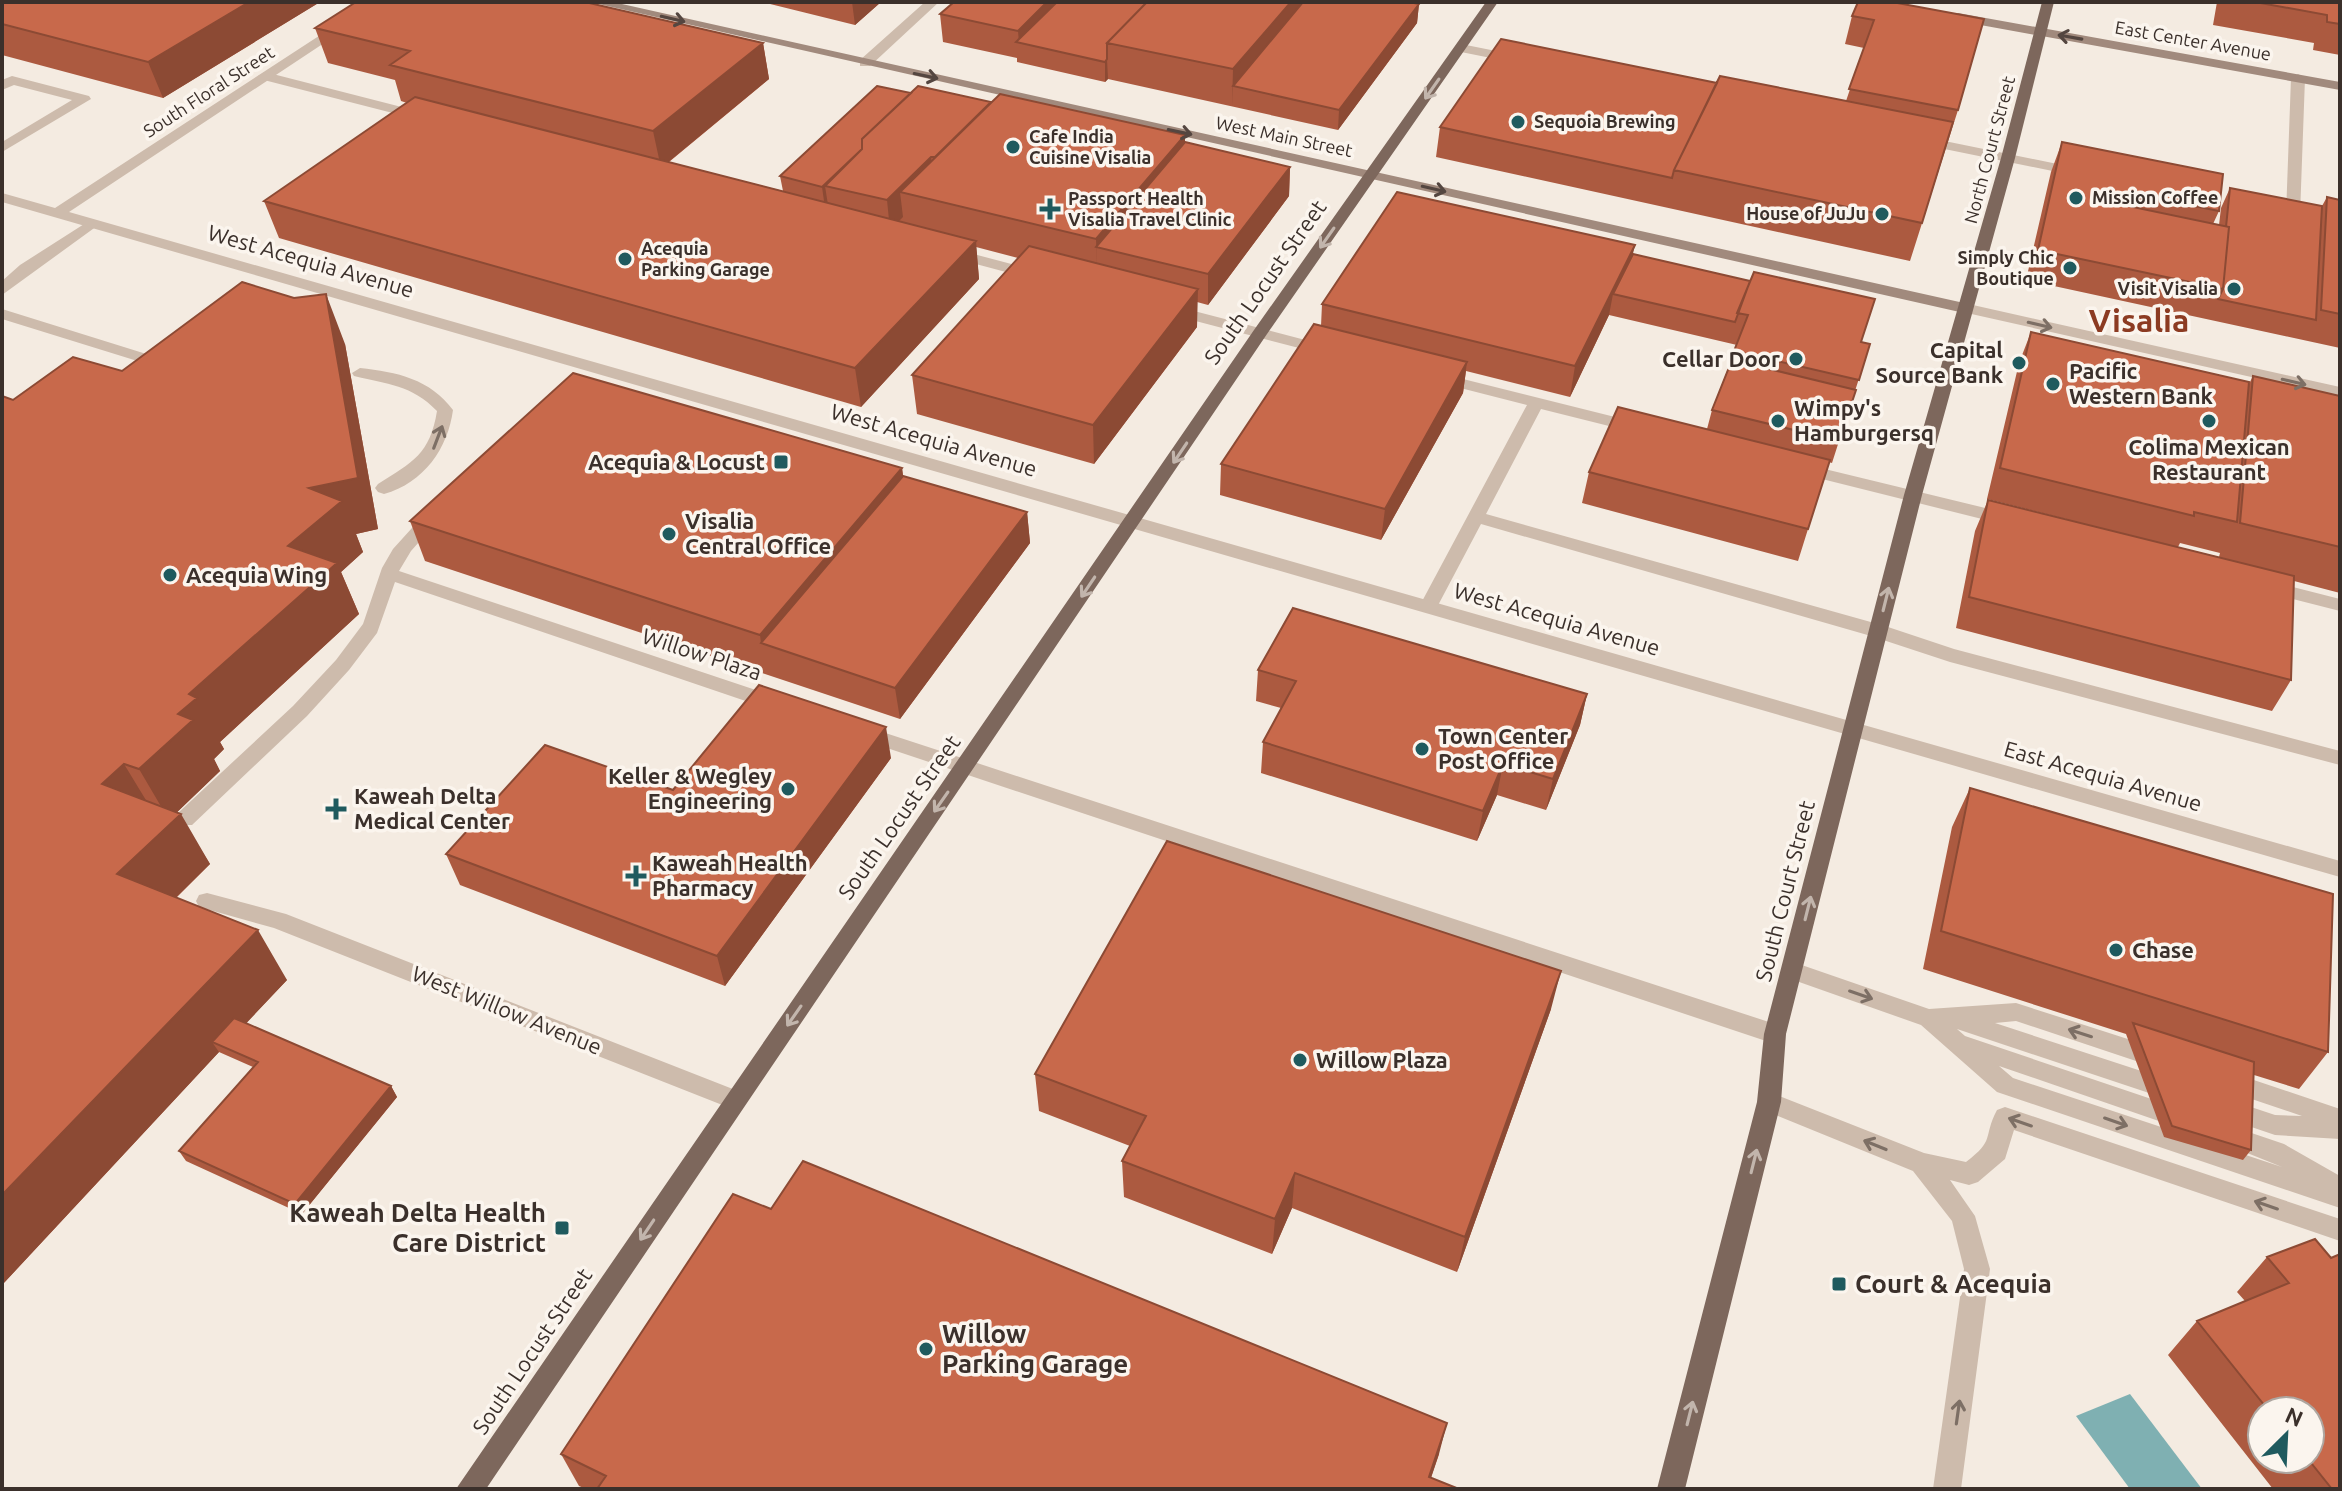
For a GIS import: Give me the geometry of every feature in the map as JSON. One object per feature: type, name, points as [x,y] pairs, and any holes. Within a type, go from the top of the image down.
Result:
[{"type":"main road","name":"South Locust Street","points":[[470,1489],[1260,333],[1492,2]]},
{"type":"main road","name":"North Court Street","points":[[1964,308],[2008,158],[2048,2]]},
{"type":"main road","name":"South Court Street","points":[[1671,1489],[1769,1102],[1775,1034],[1964,308]]},
{"type":"street","name":"South Floral Street","points":[[57,213],[380,2]]},
{"type":"street","name":"West Main Street","points":[[596,2],[1964,308]]},
{"type":"street","points":[[865,63],[933,2]]},
{"type":"street","name":"East Center Avenue","points":[[1937,13],[2340,86]]},
{"type":"street","points":[[1461,48],[1536,63]]},
{"type":"street","points":[[265,76],[434,120]]},
{"type":"street","points":[[2292,215],[2298,78]]},
{"type":"street","points":[[2,86],[12,80],[84,99],[2,148]]},
{"type":"street","points":[[1904,137],[2100,176]]},
{"type":"street","name":"West Acequia Avenue","points":[[2,197],[1853,729]]},
{"type":"street","points":[[2,290],[25,268],[92,223]]},
{"type":"street","points":[[939,250],[1046,278]]},
{"type":"street","points":[[1153,306],[1337,353]]},
{"type":"street","points":[[1964,308],[2340,392]]},
{"type":"street","points":[[2,314],[170,367]]},
{"type":"street","points":[[573,388],[595,367]]},
{"type":"street","points":[[360,373],[395,377],[427,389],[445,410],[442,436],[426,462],[384,488]]},
{"type":"street","points":[[1429,376],[1656,433]]},
{"type":"street","points":[[1428,607],[1536,403]]},
{"type":"street","points":[[1777,462],[2020,523]]},
{"type":"street","points":[[185,819],[311,697],[360,644],[373,626],[390,574],[414,534],[448,503]]},
{"type":"street","points":[[1476,517],[1878,631],[1950,655],[2340,758]]},
{"type":"street","name":"Willow Plaza","points":[[390,574],[802,713]]},
{"type":"street","points":[[2248,582],[2340,605]]},
{"type":"street","points":[[846,727],[1775,1034]]},
{"type":"street","name":"East Acequia Avenue","points":[[1853,729],[2340,869]]},
{"type":"street","name":"West Willow Avenue","points":[[207,901],[278,920],[735,1100]]},
{"type":"street","points":[[1793,971],[2275,1125],[2340,1129]]},
{"type":"street","points":[[1939,1018],[2016,1012],[2176,1064]]},
{"type":"street","points":[[1939,1018],[1956,1041],[2005,1085],[2340,1197]]},
{"type":"street","points":[[1956,1041],[2276,1151],[2340,1189]]},
{"type":"street","points":[[2205,1074],[2340,1119]]},
{"type":"street","points":[[1769,1102],[1922,1163],[1969,1174],[1997,1152],[2005,1117],[2340,1230]]},
{"type":"street","points":[[1922,1163],[1963,1216],[1977,1269],[1947,1489]]},
{"type":"water","points":[[2130,1394],[2202,1489],[2130,1489],[2076,1416]]},
{"type":"building","points":[[2,2],[249,2],[148,62],[2,24]]},
{"type":"building","points":[[356,2],[585,2],[763,43],[653,131],[390,65],[410,51],[315,28]]},
{"type":"building","points":[[954,2],[1047,2],[1018,31],[940,14]]},
{"type":"building","points":[[1057,2],[1147,2],[1107,43],[1105,62],[1016,42]]},
{"type":"building","points":[[1147,2],[1291,2],[1233,69],[1107,43]]},
{"type":"building","points":[[1303,2],[1419,4],[1339,110],[1233,86]]},
{"type":"building","points":[[1858,2],[1892,2],[1984,19],[1958,110],[1849,89],[1874,20],[1852,16]]},
{"type":"building","points":[[2255,2],[2340,2],[2340,24],[2327,22],[2327,15]]},
{"type":"building","points":[[1501,39],[1717,83],[1672,178],[1440,127]]},
{"type":"building","points":[[1720,76],[1953,122],[1922,223],[1674,170]]},
{"type":"building","points":[[877,86],[911,93],[862,139],[862,149],[822,187],[780,176]]},
{"type":"building","points":[[918,86],[991,102],[887,200],[825,186],[862,149],[862,139]]},
{"type":"building","points":[[1000,94],[1185,135],[1096,239],[900,192]]},
{"type":"building","name":"Acequia Parking Garage","points":[[415,97],[976,241],[855,368],[264,201]]},
{"type":"building","points":[[1185,142],[1290,167],[1208,274],[1096,247]]},
{"type":"building","points":[[2062,142],[2223,174],[2219,211],[2130,193],[2128,206],[2229,227],[2223,289],[2038,250]]},
{"type":"building","points":[[2230,188],[2322,206],[2316,320],[2218,299],[2223,289]]},
{"type":"building","points":[[1397,192],[1635,245],[1575,366],[1322,304]]},
{"type":"building","points":[[2327,197],[2340,200],[2340,314],[2321,310]]},
{"type":"building","points":[[1029,246],[1198,289],[1093,425],[912,375]]},
{"type":"building","points":[[1633,254],[1750,281],[1735,322],[1613,294]]},
{"type":"building","points":[[1754,272],[1875,299],[1861,342],[1870,344],[1859,380],[1734,351],[1748,315],[1737,313]]},
{"type":"building","name":"Acequia Wing","points":[[242,282],[294,298],[326,294],[358,478],[309,488],[342,501],[288,546],[337,563],[189,694],[197,698],[178,714],[193,720],[139,769],[124,764],[102,784],[181,814],[117,874],[258,930],[2,1195],[2,396],[13,400],[73,357],[122,371]]},
{"type":"building","points":[[1314,324],[1467,362],[1385,509],[1221,464]]},
{"type":"building","points":[[2031,332],[2249,382],[2237,522],[2194,512],[2194,516],[2000,468]]},
{"type":"building","points":[[1732,360],[1856,390],[1839,441],[1712,410]]},
{"type":"building","name":"Visalia Central Office","points":[[573,373],[902,468],[760,635],[410,521]]},
{"type":"building","points":[[2253,376],[2340,396],[2340,547],[2240,523]]},
{"type":"building","points":[[1618,407],[1830,460],[1808,529],[1589,472]]},
{"type":"building","points":[[903,476],[1027,512],[895,688],[761,643]]},
{"type":"building","points":[[1988,500],[2294,576],[2291,680],[1969,597]]},
{"type":"building","name":"Town Center Post Office","points":[[1293,608],[1587,694],[1553,779],[1503,764],[1483,811],[1263,742],[1296,681],[1258,670]]},
{"type":"building","points":[[759,685],[886,727],[717,956],[446,854],[545,745],[673,790]]},
{"type":"building","name":"Chase","points":[[1970,788],[2333,894],[2328,1052],[1941,931]]},
{"type":"building","name":"Willow Plaza","points":[[1167,841],[1561,971],[1465,1237],[1295,1173],[1275,1219],[1122,1161],[1146,1116],[1035,1074]]},
{"type":"building","points":[[234,1018],[391,1086],[295,1204],[179,1151],[258,1062],[212,1042]]},
{"type":"building","points":[[2133,1023],[2254,1062],[2251,1150],[2172,1126]]},
{"type":"building","name":"Willow Parking Garage","points":[[803,1161],[1447,1423],[1429,1477],[1459,1489],[597,1489],[606,1476],[561,1454],[733,1194],[771,1209]]},
{"type":"building","points":[[2315,1239],[2331,1258],[2340,1254],[2340,1489],[2332,1489],[2321,1475],[2326,1475],[2326,1395],[2256,1395],[2197,1321],[2289,1283],[2267,1257]]},
{"type":"place","name":"Sequoia Brewing","points":[[1518,122]]},
{"type":"place","name":"Cafe India Cuisine Visalia","points":[[1013,147]]},
{"type":"place","name":"Mission Coffee","points":[[2076,198]]},
{"type":"place","name":"Passport Health Visalia Travel Clinic","points":[[1050,209]]},
{"type":"place","name":"House of JuJu","points":[[1882,214]]},
{"type":"place","name":"Acequia Parking Garage","points":[[625,259]]},
{"type":"place","name":"Simply Chic Boutique","points":[[2070,268]]},
{"type":"place","name":"Visit Visalia","points":[[2234,289]]},
{"type":"place","name":"Cellar Door","points":[[1796,359]]},
{"type":"place","name":"Capital Source Bank","points":[[2019,363]]},
{"type":"place","name":"Pacific Western Bank","points":[[2053,384]]},
{"type":"place","name":"Wimpy's Hamburgersq","points":[[1778,421]]},
{"type":"place","name":"Colima Mexican Restaurant","points":[[2209,421]]},
{"type":"place","name":"Acequia & Locust","points":[[781,462]]},
{"type":"place","name":"Visalia Central Office","points":[[669,534]]},
{"type":"place","name":"Acequia Wing","points":[[170,575]]},
{"type":"place","name":"Town Center Post Office","points":[[1422,749]]},
{"type":"place","name":"Keller & Wegley Engineering","points":[[788,789]]},
{"type":"place","name":"Kaweah Delta Medical Center","points":[[336,809]]},
{"type":"place","name":"Kaweah Health Pharmacy","points":[[636,876]]},
{"type":"place","name":"Chase","points":[[2116,950]]},
{"type":"place","name":"Willow Plaza","points":[[1300,1060]]},
{"type":"place","name":"Kaweah Delta Health Care District","points":[[562,1228]]},
{"type":"place","name":"Court & Acequia","points":[[1839,1284]]},
{"type":"place","name":"Willow Parking Garage","points":[[926,1349]]},
{"type":"district","name":"Visalia","points":[[2139,321]]}]
